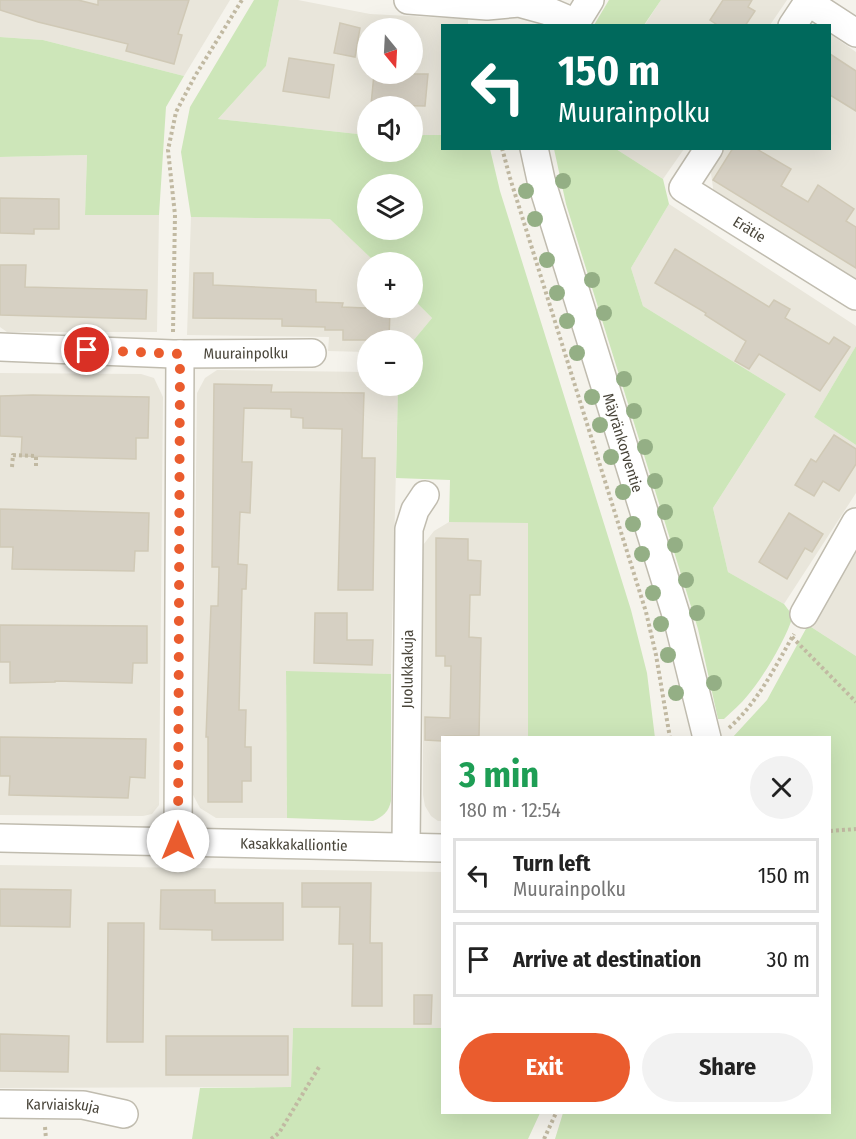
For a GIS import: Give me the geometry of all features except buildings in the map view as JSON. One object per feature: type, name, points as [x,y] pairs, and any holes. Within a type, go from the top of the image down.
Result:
[{"type":"street","points":[[408,0],[487,6],[520,2],[548,11],[575,24],[590,0]]},
{"type":"street","points":[[793,24],[808,2],[856,33]]},
{"type":"street","name":"Mäyränkorventie","points":[[534,150],[541,180],[678,621],[718,734]]},
{"type":"street","name":"Erätie","points":[[708,150],[683,188],[856,296]]},
{"type":"street","name":"Muurainpolku","points":[[0,347],[177,354],[312,353]]},
{"type":"street","points":[[177,354],[178,841]]},
{"type":"street","name":"Juolukkakuja","points":[[406,847],[409,529],[415,510],[425,495]]},
{"type":"street","points":[[798,626],[856,522]]},
{"type":"street","name":"Kasakkakalliontie","points":[[0,838],[441,848]]},
{"type":"street","name":"Karviaiskuja","points":[[0,1104],[83,1105],[124,1114]]},
{"type":"path","points":[[177,354],[175,215],[168,150],[176,112],[195,76],[242,0]]},
{"type":"path","points":[[503,150],[646,612],[670,736]]},
{"type":"path","points":[[12,467],[13,455],[36,456],[36,468]]},
{"type":"path","points":[[718,734],[740,719],[760,694],[798,626],[856,702]]},
{"type":"path","points":[[831,831],[856,829]]},
{"type":"path","points":[[271,1139],[279,1133],[319,1067]]},
{"type":"path","points":[[544,1139],[556,1114]]},
{"type":"shaded area","points":[[0,0],[230,0],[184,76],[43,40],[0,37]]},
{"type":"shaded area","points":[[279,0],[298,0],[370,14],[468,19],[468,24],[441,24],[441,135],[423,135],[423,96],[357,96],[357,134],[218,119],[266,66]]},
{"type":"shaded area","points":[[661,0],[787,0],[771,24],[645,24]]},
{"type":"shaded area","points":[[831,35],[856,52],[856,279],[714,195],[710,166],[721,150],[831,150]]},
{"type":"shaded area","points":[[618,150],[683,150],[663,179]]},
{"type":"shaded area","points":[[87,155],[85,214],[159,215],[157,332],[7,332],[0,327],[0,157]]},
{"type":"shaded area","points":[[669,204],[856,326],[856,346],[814,417],[856,445],[856,493],[784,604],[728,572],[713,508],[786,394],[643,306],[631,268]]},
{"type":"shaded area","points":[[191,217],[331,219],[365,252],[357,252],[357,318],[423,318],[423,309],[432,318],[422,330],[357,330],[357,352],[328,351],[329,337],[187,335]]},
{"type":"shaded area","points":[[217,370],[357,372],[357,396],[398,396],[391,674],[286,672],[287,818],[216,818],[200,808],[192,793],[197,393],[205,378]]},
{"type":"shaded area","points":[[0,373],[141,374],[154,378],[163,397],[159,805],[152,814],[143,816],[0,815]]},
{"type":"shaded area","points":[[449,522],[529,522],[528,736],[441,736],[441,821],[431,816],[425,806],[423,795],[423,545],[434,531]]},
{"type":"shaded area","points":[[856,552],[856,656],[808,625]]},
{"type":"shaded area","points":[[0,865],[441,872],[441,1028],[293,1028],[291,1087],[0,1088]]},
{"type":"green space","points":[[254,0],[279,0],[266,66],[218,119],[357,134],[357,162],[423,162],[423,135],[441,135],[441,150],[490,150],[500,191],[631,610],[647,673],[655,736],[528,736],[528,523],[449,522],[450,480],[396,478],[398,396],[423,396],[422,330],[432,318],[423,309],[423,252],[365,252],[330,219],[191,217],[181,152],[190,107]]},
{"type":"green space","points":[[609,0],[661,0],[645,24],[595,24]]},
{"type":"green space","points":[[0,37],[43,40],[184,76],[166,107],[159,215],[85,215],[87,155],[0,157]]},
{"type":"green space","points":[[554,150],[618,150],[663,179],[669,204],[631,268],[643,306],[786,394],[713,508],[728,572],[784,604],[793,616],[780,646],[761,678],[724,719],[718,719],[698,629],[566,204]]},
{"type":"green space","points":[[856,346],[856,445],[814,417]]},
{"type":"green space","points":[[808,625],[856,656],[856,1139],[555,1139],[563,1114],[831,1114],[831,736],[734,736],[767,700]]},
{"type":"green space","points":[[286,671],[391,674],[391,801],[387,811],[380,818],[373,821],[287,818]]},
{"type":"green space","points":[[293,1028],[441,1028],[441,1114],[540,1114],[528,1139],[192,1139],[200,1088],[291,1087]]},
{"type":"route","points":[[87,350],[180,354],[178,841]]}]
